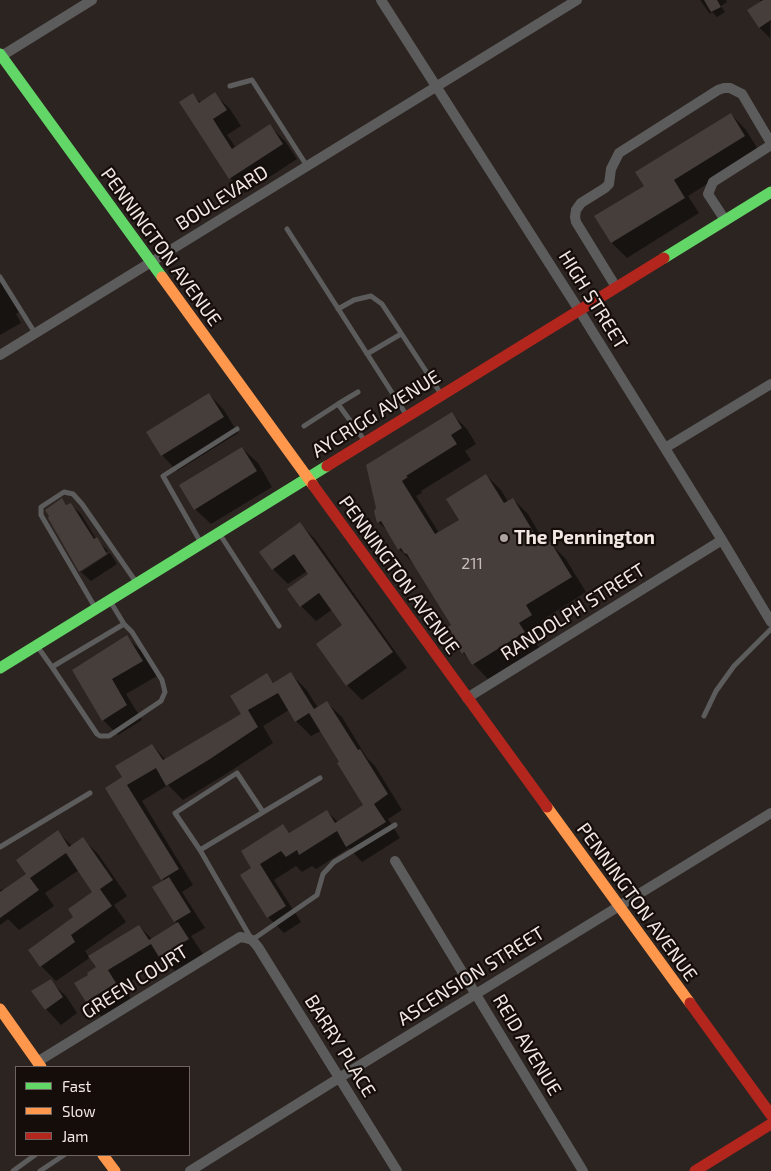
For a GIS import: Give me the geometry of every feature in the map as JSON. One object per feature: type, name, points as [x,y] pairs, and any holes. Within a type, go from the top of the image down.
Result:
[{"type":"street","points":[[0,56],[92,0]]},
{"type":"street","name":"HIGH STREET","points":[[381,0],[579,310],[771,622]]},
{"type":"street","name":"BOULEVARD","points":[[0,355],[577,0]]},
{"type":"street","name":"PENNINGTON AVENUE","points":[[0,56],[771,1115]]},
{"type":"street","points":[[616,287],[576,222],[576,210],[581,203],[606,188],[609,184],[611,169],[619,153],[718,90],[730,88],[742,94],[771,144],[713,182],[708,194],[725,220]]},
{"type":"street","name":"AYCRIGG AVENUE","points":[[0,668],[771,192]]},
{"type":"street","points":[[665,448],[771,384]]},
{"type":"street","name":"RANDOLPH STREET","points":[[467,698],[722,540]]},
{"type":"street","name":"ASCENSION STREET","points":[[190,1171],[771,813]]},
{"type":"street","name":"REID AVENUE","points":[[395,861],[583,1171]]},
{"type":"street","name":"GREEN COURT","points":[[39,1065],[240,937],[252,940]]},
{"type":"street","name":"BARRY PLACE","points":[[252,940],[396,1171]]},
{"type":"street","points":[[2,1017],[39,1065]]},
{"type":"street","points":[[695,1171],[771,1124]]},
{"type":"street","points":[[104,1156],[115,1171]]},
{"type":"lane","points":[[230,86],[252,80],[307,166]]},
{"type":"lane","points":[[287,229],[407,416]]},
{"type":"lane","points":[[0,277],[35,333]]},
{"type":"lane","points":[[338,309],[354,300],[371,296],[382,304],[442,394]]},
{"type":"lane","points":[[367,354],[401,334]]},
{"type":"lane","points":[[304,426],[358,392]]},
{"type":"lane","points":[[338,404],[365,442]]},
{"type":"lane","points":[[201,544],[162,476],[237,429]]},
{"type":"lane","points":[[96,609],[41,515],[41,507],[64,492],[73,494],[82,504],[137,584]]},
{"type":"lane","points":[[219,532],[279,626]]},
{"type":"lane","points":[[36,646],[97,734],[109,736],[162,701],[165,692],[162,680],[110,600]]},
{"type":"lane","points":[[52,667],[124,624]]},
{"type":"lane","points":[[704,716],[716,691],[734,666],[771,629]]},
{"type":"lane","points":[[263,812],[237,773],[175,812],[200,850],[252,940],[317,894],[323,874],[334,862],[395,825]]},
{"type":"lane","points":[[200,850],[320,778]]},
{"type":"lane","points":[[0,847],[90,793]]},
{"type":"lane","points":[[13,1171],[34,1156]]},
{"type":"lane","points":[[40,1171],[62,1156]]},
{"type":"building","points":[[704,0],[717,0],[721,7],[711,12]]},
{"type":"building","points":[[763,0],[771,0],[771,20],[759,28],[747,10]]},
{"type":"building","points":[[215,92],[227,110],[213,119],[232,149],[270,124],[283,144],[229,179],[179,102],[193,93],[199,103]]},
{"type":"building","points":[[731,113],[745,136],[674,180],[685,198],[611,243],[594,216],[644,186],[635,172]]},
{"type":"building","points":[[209,393],[224,417],[161,456],[146,432]]},
{"type":"building","name":"The Pennington","points":[[452,412],[462,428],[451,435],[457,444],[406,476],[408,477],[402,481],[435,534],[459,520],[446,499],[486,474],[504,503],[513,498],[542,546],[550,541],[572,577],[526,605],[532,615],[519,623],[525,632],[472,665],[464,652],[462,654],[455,642],[457,641],[448,627],[451,625],[407,554],[401,548],[398,550],[381,521],[377,523],[374,511],[376,508],[366,465]]},
{"type":"building","points":[[242,447],[257,471],[194,510],[179,485]]},
{"type":"building","points":[[62,498],[66,505],[71,503],[94,539],[97,537],[107,554],[79,572],[45,510]]},
{"type":"building","points":[[300,522],[393,652],[346,686],[316,644],[342,625],[319,593],[300,607],[287,589],[308,574],[294,554],[272,570],[259,552]]},
{"type":"building","points":[[127,635],[143,661],[112,679],[127,705],[102,721],[72,670]]},
{"type":"building","points":[[291,672],[314,709],[327,701],[358,750],[360,749],[388,794],[374,804],[386,822],[346,847],[337,831],[299,855],[297,850],[286,857],[281,851],[260,864],[286,906],[267,918],[240,875],[251,868],[241,851],[283,824],[289,833],[327,810],[335,823],[363,805],[309,713],[295,722],[278,693],[248,710],[258,727],[166,786],[156,768],[127,785],[179,869],[161,880],[105,788],[122,777],[115,766],[152,744],[163,760],[241,714],[230,696],[267,673],[273,683]]},
{"type":"building","points":[[58,830],[69,847],[83,837],[113,880],[100,889],[112,906],[71,935],[75,942],[40,967],[28,950],[73,917],[68,909],[92,892],[66,853],[30,878],[39,890],[0,918],[0,892],[26,874],[16,860]]},
{"type":"building","points":[[169,877],[191,912],[174,922],[152,887]]},
{"type":"building","points":[[178,922],[189,939],[159,957],[151,944],[108,970],[116,983],[86,1002],[74,983],[88,975],[87,973],[96,967],[88,956],[139,925],[149,940]]},
{"type":"building","points":[[51,979],[63,997],[45,1010],[31,991]]},
{"type":"traffic: fast","points":[[0,54],[162,277]]},
{"type":"traffic: fast","points":[[664,258],[771,192]]},
{"type":"traffic: fast","points":[[0,668],[327,466]]},
{"type":"traffic: slow","points":[[162,277],[313,485]]},
{"type":"traffic: slow","points":[[547,807],[690,1003]]},
{"type":"traffic: slow","points":[[0,1009],[40,1066]]},
{"type":"traffic: slow","points":[[104,1156],[115,1171]]},
{"type":"traffic: jam","points":[[327,466],[664,258]]},
{"type":"traffic: jam","points":[[313,485],[547,807]]},
{"type":"traffic: jam","points":[[690,1003],[771,1115]]},
{"type":"traffic: jam","points":[[695,1171],[771,1124]]},
{"type":"place","name":"The Pennington","points":[[504,538]]}]
